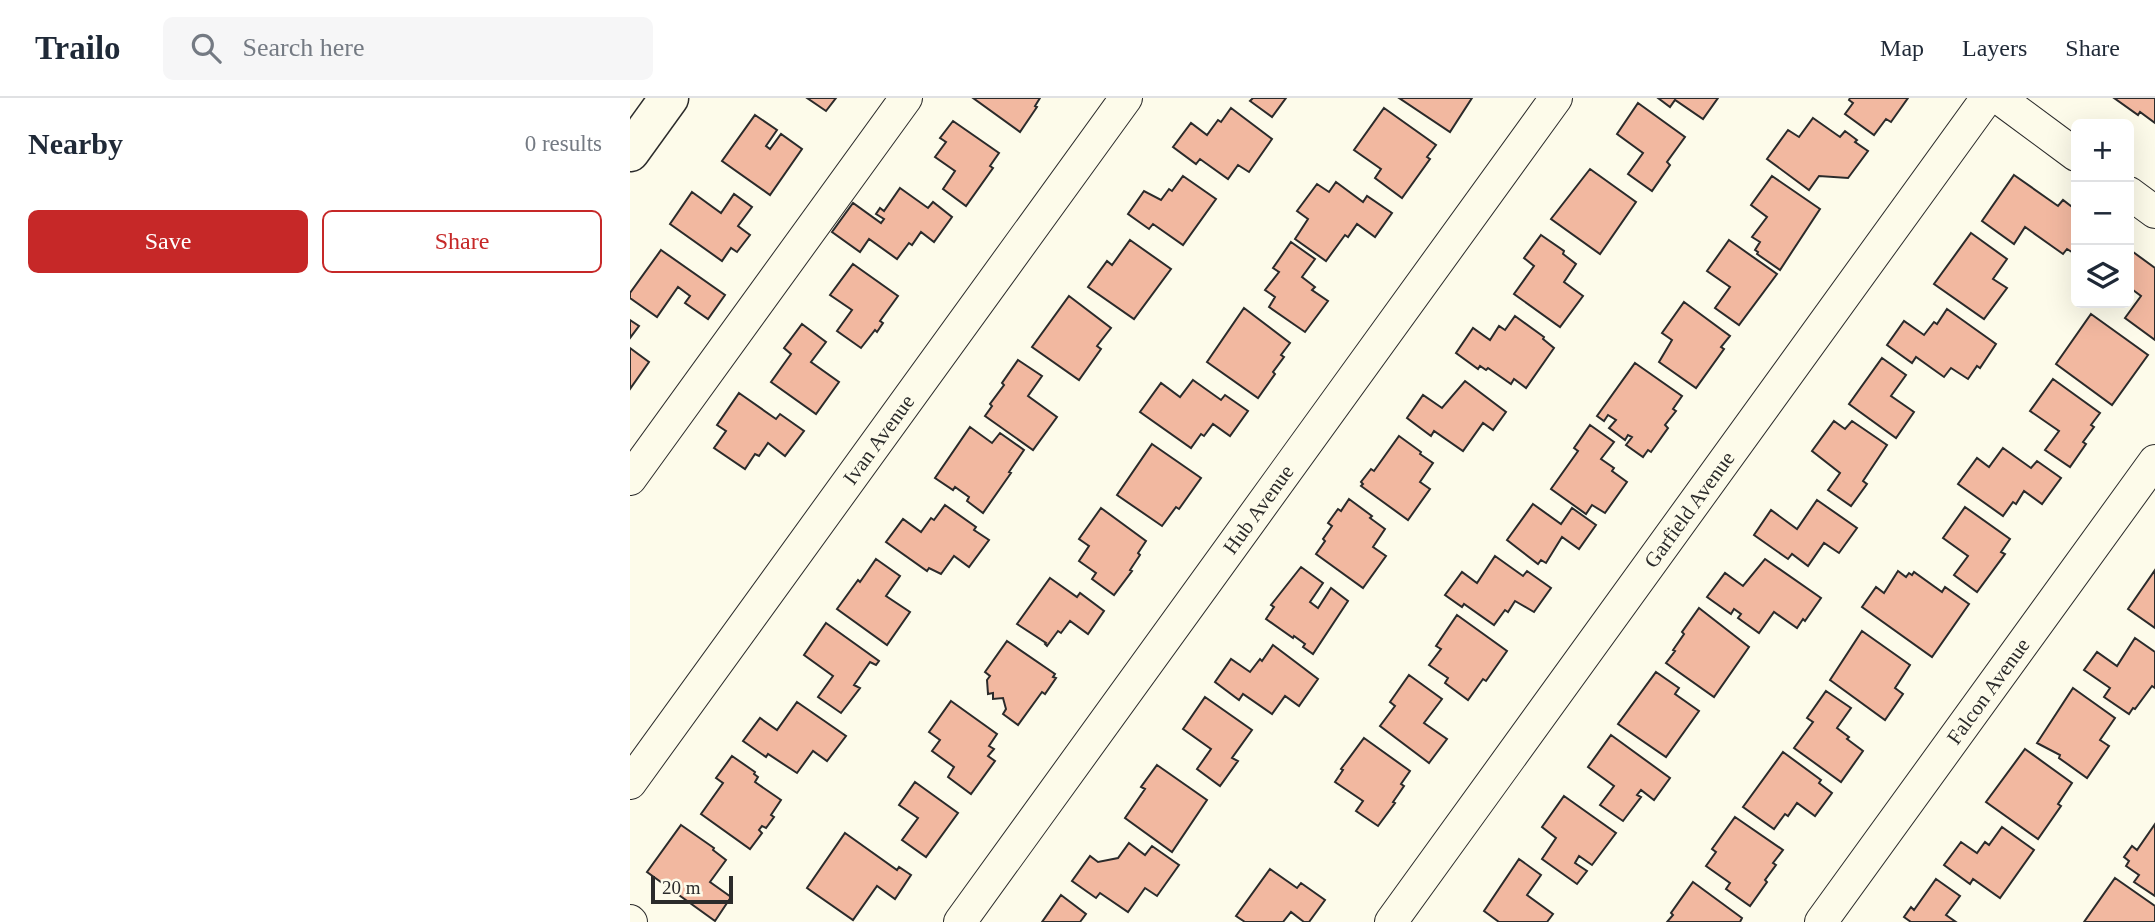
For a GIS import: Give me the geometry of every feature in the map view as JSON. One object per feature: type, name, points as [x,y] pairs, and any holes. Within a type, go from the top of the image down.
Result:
[{"type":"main road","points":[[630,152],[669,98]]},
{"type":"street","points":[[630,479],[906,98]]},
{"type":"street","name":"Ivan Avenue","points":[[630,783],[1126,98]]},
{"type":"street","name":"Hub Avenue","points":[[960,922],[1556,98]]},
{"type":"street","name":"Garfield Avenue","points":[[1391,922],[1987,98]]},
{"type":"street","points":[[1999,98],[2071,151]]},
{"type":"street","points":[[2134,197],[2155,212]]},
{"type":"street","name":"Falcon Avenue","points":[[1821,922],[2155,461]]},
{"type":"building","points":[[807,98],[836,98],[826,111]]},
{"type":"building","points":[[973,98],[1040,98],[1020,132]]},
{"type":"building","points":[[1253,98],[1286,98],[1272,117],[1250,101]]},
{"type":"building","points":[[1399,98],[1472,98],[1450,132]]},
{"type":"building","points":[[1658,98],[1718,98],[1703,119],[1675,100],[1670,107]]},
{"type":"building","points":[[1850,98],[1908,98],[1891,122],[1886,119],[1874,135],[1845,114],[1853,103]]},
{"type":"building","points":[[2114,98],[2155,98],[2155,123],[2140,112],[2138,115]]},
{"type":"building","points":[[1638,103],[1685,137],[1667,162],[1670,165],[1652,191],[1628,174],[1643,153],[1617,134]]},
{"type":"building","points":[[1231,108],[1272,139],[1249,172],[1238,165],[1228,179],[1200,159],[1196,164],[1173,147],[1191,123],[1207,135]]},
{"type":"building","points":[[1384,108],[1436,145],[1427,157],[1430,159],[1402,198],[1375,178],[1381,169],[1354,150]]},
{"type":"building","points":[[755,115],[777,130],[766,146],[770,149],[781,134],[802,149],[770,195],[722,161]]},
{"type":"building","points":[[1813,118],[1840,137],[1845,131],[1868,151],[1848,178],[1819,176],[1809,190],[1767,159],[1788,130],[1799,137]]},
{"type":"building","points":[[953,121],[999,153],[990,166],[993,168],[966,206],[943,189],[955,171],[935,157],[946,142],[940,138]]},
{"type":"building","points":[[1590,169],[1636,202],[1600,254],[1551,219]]},
{"type":"building","points":[[2014,175],[2058,206],[2063,200],[2071,206],[2071,252],[2067,249],[2063,254],[2025,227],[2014,244],[1982,221]]},
{"type":"building","points":[[1183,176],[1216,199],[1183,245],[1153,224],[1149,229],[1128,214],[1144,191],[1161,200]]},
{"type":"building","points":[[1772,176],[1820,209],[1780,270],[1757,254],[1755,250],[1760,242],[1752,237],[1767,217],[1751,205]]},
{"type":"building","points":[[1336,182],[1363,202],[1367,196],[1392,213],[1375,237],[1357,224],[1348,237],[1345,235],[1326,261],[1295,239],[1308,219],[1297,211],[1317,184],[1329,192]]},
{"type":"building","points":[[900,188],[928,208],[933,202],[952,217],[934,242],[921,232],[897,259],[869,239],[860,252],[832,232],[853,203],[881,223],[884,219],[876,214],[880,208],[884,211]]},
{"type":"building","points":[[692,192],[721,213],[734,194],[752,207],[738,226],[750,235],[737,252],[731,248],[722,261],[670,224]]},
{"type":"building","points":[[1971,233],[2007,259],[1993,279],[2007,288],[1984,319],[1934,284]]},
{"type":"building","points":[[1541,235],[1564,251],[1563,254],[1576,264],[1564,282],[1583,296],[1560,327],[1514,294],[1534,266],[1524,258]]},
{"type":"building","points":[[1130,240],[1171,269],[1134,319],[1088,287],[1107,261],[1112,265]]},
{"type":"building","points":[[1729,240],[1777,274],[1739,325],[1715,308],[1730,287],[1707,271]]},
{"type":"building","points":[[1291,242],[1315,259],[1302,277],[1315,287],[1312,290],[1328,301],[1305,332],[1269,307],[1275,297],[1265,290],[1279,272],[1273,268]]},
{"type":"building","points":[[661,250],[725,295],[708,319],[685,303],[690,296],[678,287],[657,317],[630,298],[630,293]]},
{"type":"building","points":[[2134,253],[2155,268],[2155,340],[2125,318],[2141,296],[2134,291]]},
{"type":"building","points":[[853,264],[898,296],[880,321],[883,323],[877,332],[875,330],[861,348],[837,331],[852,310],[830,295]]},
{"type":"building","points":[[1069,296],[1111,328],[1097,346],[1101,349],[1079,380],[1032,347]]},
{"type":"building","points":[[1684,302],[1730,336],[1696,388],[1659,362],[1672,340],[1662,333]]},
{"type":"building","points":[[1244,308],[1290,343],[1281,355],[1284,357],[1273,372],[1275,374],[1258,398],[1207,362]]},
{"type":"building","points":[[1947,309],[1996,344],[1980,368],[1977,366],[1968,379],[1951,368],[1944,377],[1916,357],[1912,363],[1887,345],[1904,321],[1924,335],[1934,322],[1937,324]]},
{"type":"building","points":[[2091,314],[2148,355],[2112,405],[2056,364]]},
{"type":"building","points":[[1515,316],[1544,337],[1554,348],[1526,388],[1514,379],[1511,384],[1488,368],[1486,370],[1480,366],[1478,369],[1456,353],[1473,328],[1490,340],[1499,326],[1505,330]]},
{"type":"building","points":[[630,320],[639,326],[630,338]]},
{"type":"building","points":[[802,324],[826,342],[811,362],[839,382],[816,414],[771,382],[791,354],[784,348]]},
{"type":"building","points":[[630,348],[649,362],[630,389]]},
{"type":"building","points":[[1882,358],[1906,375],[1891,396],[1914,412],[1896,438],[1849,404]]},
{"type":"building","points":[[1018,360],[1042,376],[1028,396],[1057,417],[1033,450],[985,416],[1004,385],[1002,383]]},
{"type":"building","points":[[1635,363],[1682,396],[1673,409],[1676,411],[1665,425],[1668,428],[1651,452],[1648,450],[1643,457],[1626,445],[1632,437],[1628,435],[1625,440],[1609,428],[1616,420],[1608,415],[1604,421],[1597,416]]},
{"type":"building","points":[[2053,379],[2100,413],[2083,442],[2086,444],[2070,467],[2045,450],[2059,431],[2030,411]]},
{"type":"building","points":[[1193,380],[1221,400],[1225,395],[1248,411],[1230,436],[1213,424],[1191,448],[1140,412],[1161,383],[1180,397]]},
{"type":"building","points":[[1465,381],[1506,412],[1493,430],[1483,423],[1463,451],[1434,431],[1431,436],[1407,418],[1423,395],[1442,408]]},
{"type":"building","points":[[739,393],[776,419],[780,414],[804,431],[785,456],[768,443],[759,456],[755,454],[745,469],[714,448],[726,431],[717,425]]},
{"type":"building","points":[[1834,421],[1845,429],[1852,421],[1887,445],[1863,481],[1867,484],[1851,506],[1828,490],[1840,473],[1812,451]]},
{"type":"building","points":[[1590,425],[1614,442],[1601,459],[1627,482],[1605,513],[1592,505],[1586,514],[1551,489],[1578,451],[1574,448]]},
{"type":"building","points":[[970,427],[992,443],[1000,433],[1024,450],[983,513],[967,501],[969,497],[935,478]]},
{"type":"building","points":[[1399,436],[1433,463],[1420,482],[1430,489],[1408,520],[1361,486],[1361,482],[1371,469],[1374,471]]},
{"type":"building","points":[[1152,444],[1201,478],[1179,509],[1176,507],[1162,526],[1117,495]]},
{"type":"building","points":[[2003,448],[2031,468],[2037,461],[2061,478],[2042,504],[2024,491],[2016,504],[2013,502],[2003,516],[1958,484],[1977,458],[1989,467]]},
{"type":"building","points":[[1349,499],[1385,529],[1373,547],[1386,556],[1363,588],[1316,554],[1332,526],[1328,523]]},
{"type":"building","points":[[1817,500],[1857,528],[1839,553],[1824,543],[1808,566],[1792,554],[1788,559],[1754,535],[1771,510],[1797,529]]},
{"type":"building","points":[[1533,504],[1561,524],[1572,508],[1596,525],[1579,549],[1562,537],[1546,563],[1541,560],[1538,564],[1507,540]]},
{"type":"building","points":[[945,505],[989,540],[969,567],[954,556],[941,574],[929,568],[927,571],[886,542],[903,519],[921,532]]},
{"type":"building","points":[[1965,507],[2010,539],[2001,552],[2005,554],[1977,592],[1954,575],[1968,556],[1943,538]]},
{"type":"building","points":[[1101,508],[1146,541],[1130,570],[1132,571],[1114,595],[1092,579],[1096,573],[1079,561],[1089,546],[1079,539]]},
{"type":"building","points":[[1495,556],[1523,576],[1527,571],[1551,588],[1534,612],[1515,601],[1494,625],[1464,604],[1462,607],[1445,595],[1462,572],[1477,583]]},
{"type":"building","points":[[876,559],[900,576],[886,596],[910,612],[887,645],[837,609]]},
{"type":"building","points":[[1765,559],[1821,598],[1797,628],[1774,612],[1759,633],[1738,618],[1741,614],[1734,609],[1731,614],[1707,597],[1725,573],[1743,586]]},
{"type":"building","points":[[1301,567],[1323,583],[1310,602],[1318,608],[1331,588],[1348,601],[1313,654],[1303,647],[1305,644],[1266,619],[1274,607],[1271,605]]},
{"type":"building","points":[[2155,570],[2155,628],[2128,609]]},
{"type":"building","points":[[1898,571],[1906,577],[1914,572],[1942,592],[1945,587],[1969,604],[1932,657],[1862,607],[1876,587],[1884,593]]},
{"type":"building","points":[[1050,578],[1077,597],[1080,593],[1104,611],[1088,634],[1070,621],[1047,646],[1017,624]]},
{"type":"building","points":[[1699,608],[1749,647],[1714,697],[1666,663],[1684,634],[1682,632]]},
{"type":"building","points":[[1457,615],[1507,651],[1486,681],[1483,679],[1468,700],[1445,683],[1448,678],[1429,665],[1441,649],[1436,646]]},
{"type":"building","points":[[826,623],[879,661],[876,665],[870,662],[854,685],[860,688],[841,713],[818,697],[833,676],[804,655]]},
{"type":"building","points":[[1862,631],[1910,665],[1895,688],[1903,694],[1885,720],[1830,680]]},
{"type":"building","points":[[2135,638],[2155,652],[2155,688],[2152,686],[2129,714],[2104,697],[2110,688],[2084,670],[2097,652],[2117,666]]},
{"type":"building","points":[[1007,641],[1055,674],[1053,677],[1056,678],[1018,725],[1003,714],[1006,709],[1003,698],[993,699],[993,693],[988,694],[987,680],[990,676],[985,672]]},
{"type":"building","points":[[1273,645],[1318,679],[1299,706],[1285,696],[1272,714],[1243,694],[1239,700],[1215,682],[1231,659],[1250,672]]},
{"type":"building","points":[[1656,672],[1679,688],[1675,694],[1699,711],[1666,757],[1618,724]]},
{"type":"building","points":[[1409,675],[1442,699],[1424,723],[1447,739],[1429,763],[1380,726],[1395,706],[1390,702]]},
{"type":"building","points":[[2073,688],[2115,718],[2100,740],[2109,746],[2087,778],[2059,758],[2060,755],[2037,743]]},
{"type":"building","points":[[1826,691],[1851,708],[1837,728],[1863,751],[1841,782],[1794,748],[1813,722],[1807,718]]},
{"type":"building","points":[[1205,697],[1252,730],[1232,758],[1238,761],[1220,786],[1197,769],[1211,749],[1183,729]]},
{"type":"building","points":[[951,701],[997,734],[989,746],[994,749],[988,756],[995,761],[971,794],[948,777],[954,767],[932,751],[940,740],[929,732]]},
{"type":"building","points":[[797,702],[846,736],[827,761],[813,751],[797,773],[743,741],[760,718],[777,730]]},
{"type":"building","points":[[1611,735],[1670,778],[1654,800],[1641,790],[1637,795],[1641,797],[1623,821],[1600,805],[1614,786],[1588,767]]},
{"type":"building","points":[[1364,738],[1410,771],[1401,784],[1404,786],[1393,802],[1395,803],[1378,826],[1356,811],[1363,801],[1335,782],[1343,770],[1341,769]]},
{"type":"building","points":[[2025,749],[2072,783],[2058,804],[2061,806],[2038,839],[1986,802]]},
{"type":"building","points":[[1783,752],[1821,780],[1819,783],[1832,793],[1815,816],[1797,803],[1774,829],[1743,807]]},
{"type":"building","points":[[732,756],[755,772],[758,777],[755,782],[781,800],[771,815],[774,817],[766,828],[762,826],[759,830],[762,833],[750,849],[701,814],[723,783],[716,778]]},
{"type":"building","points":[[1157,765],[1207,800],[1172,852],[1125,818],[1145,789],[1141,787]]},
{"type":"building","points":[[915,782],[958,813],[926,857],[902,840],[918,818],[899,805]]},
{"type":"building","points":[[1564,796],[1616,833],[1592,865],[1579,856],[1575,863],[1587,871],[1577,884],[1542,859],[1556,838],[1542,827]]},
{"type":"building","points":[[1735,817],[1783,850],[1773,863],[1776,865],[1765,880],[1767,882],[1750,906],[1726,889],[1730,883],[1706,866],[1716,852],[1712,849]]},
{"type":"building","points":[[2155,824],[2155,896],[2134,882],[2139,875],[2126,866],[2129,861],[2124,857],[2132,846],[2137,850]]},
{"type":"building","points":[[681,825],[714,848],[713,850],[726,860],[710,882],[731,897],[715,921],[647,872]]},
{"type":"building","points":[[2002,827],[2034,850],[2000,898],[1973,879],[1970,884],[1944,865],[1961,842],[1977,853],[1985,842],[1989,845]]},
{"type":"building","points":[[845,833],[897,870],[899,867],[911,875],[895,899],[877,886],[853,920],[807,888]]},
{"type":"building","points":[[1129,843],[1145,855],[1152,846],[1179,865],[1157,896],[1145,888],[1128,912],[1100,893],[1096,898],[1072,881],[1090,856],[1098,862],[1118,858]]},
{"type":"building","points":[[1519,859],[1541,875],[1527,895],[1553,914],[1547,922],[1499,922],[1484,911]]},
{"type":"building","points":[[1270,869],[1297,888],[1301,883],[1325,900],[1309,922],[1304,922],[1291,912],[1283,922],[1245,922],[1236,916]]},
{"type":"building","points":[[2115,878],[2155,906],[2155,922],[2084,922]]},
{"type":"building","points":[[1936,879],[1960,896],[1946,915],[1956,922],[1911,922],[1904,917],[1911,907],[1914,910]]},
{"type":"building","points":[[1693,882],[1742,918],[1740,922],[1667,922]]},
{"type":"building","points":[[1061,895],[1086,914],[1080,922],[1042,922]]}]
